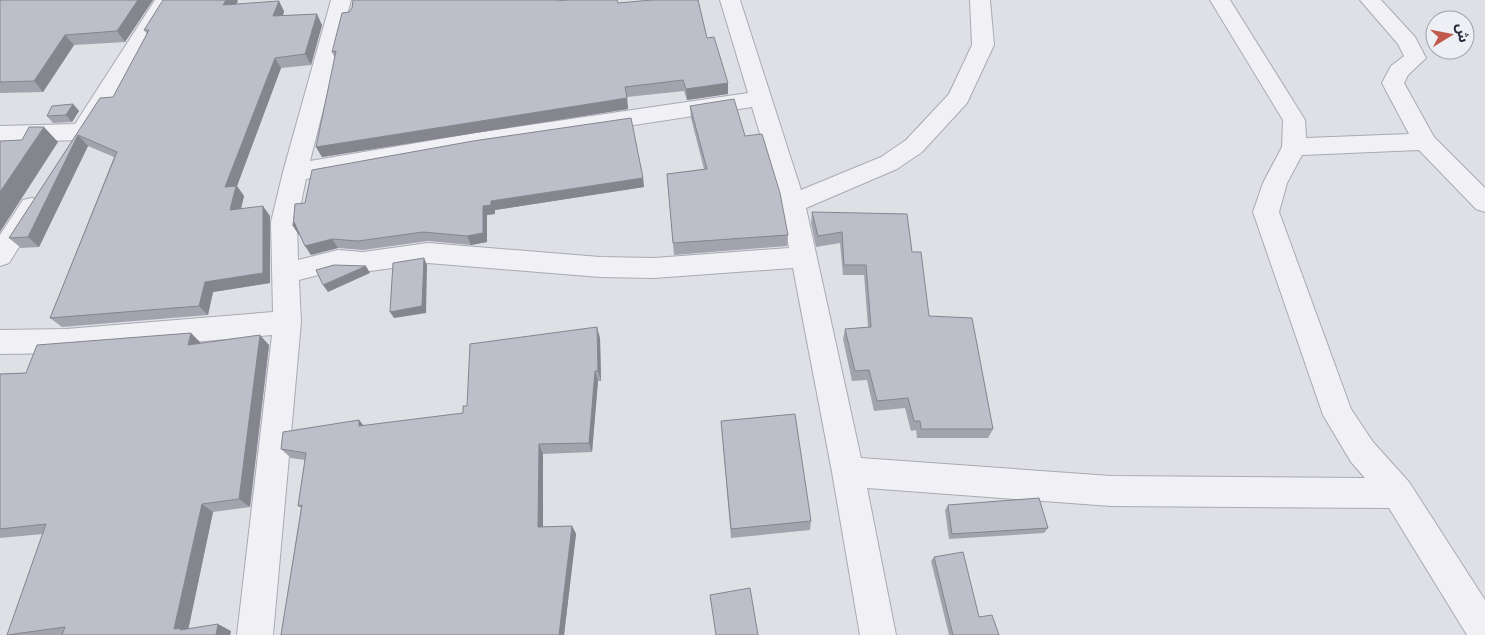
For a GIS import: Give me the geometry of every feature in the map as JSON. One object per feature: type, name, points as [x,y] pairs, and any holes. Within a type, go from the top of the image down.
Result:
[{"type":"street","points":[[66,157],[165,0]]},
{"type":"street","points":[[254,635],[287,322],[284,222],[294,172],[341,0]]},
{"type":"street","points":[[730,0],[794,204],[848,472],[878,635]]},
{"type":"street","points":[[794,204],[889,163],[914,146],[952,105],[958,98],[983,44],[980,0]]},
{"type":"street","points":[[1220,0],[1294,120],[1294,148],[1276,183],[1266,212],[1338,415],[1362,452],[1398,493],[1485,632]]},
{"type":"street","points":[[1370,0],[1408,42],[1415,58],[1400,71],[1393,83],[1425,142],[1485,203]]},
{"type":"street","points":[[294,172],[494,138],[761,98]]},
{"type":"street","points":[[0,134],[82,132]]},
{"type":"street","points":[[1294,148],[1425,142]]},
{"type":"street","points":[[0,256],[44,190]]},
{"type":"street","points":[[286,273],[338,260],[363,262],[428,253],[600,267],[654,268],[804,257]]},
{"type":"street","points":[[0,342],[66,340],[287,322]]},
{"type":"street","points":[[848,472],[1111,491],[1398,493]]},
{"type":"building","points":[[0,0],[138,0],[117,31],[65,35],[34,81],[0,82]]},
{"type":"building","points":[[163,0],[226,0],[223,5],[279,1],[273,16],[317,14],[305,54],[275,58],[225,187],[236,186],[230,210],[263,206],[263,273],[205,282],[199,306],[50,318],[117,152],[78,135],[28,237],[9,238],[100,98],[113,97],[149,30],[144,30]]},
{"type":"building","points":[[353,0],[617,0],[618,3],[652,0],[698,0],[707,38],[714,37],[728,83],[686,89],[683,80],[625,87],[627,98],[316,147],[336,51],[332,52],[342,13],[349,12],[352,8]]},
{"type":"building","points":[[734,99],[745,136],[762,134],[780,193],[788,235],[673,243],[667,174],[707,169],[690,106]]},
{"type":"building","points":[[73,104],[66,115],[47,116],[52,106]]},
{"type":"building","points":[[631,118],[643,178],[491,201],[491,205],[483,206],[483,233],[467,236],[423,232],[358,241],[332,239],[305,246],[294,222],[293,226],[295,204],[305,203],[312,170],[473,141]]},
{"type":"building","points":[[29,127],[44,127],[0,192],[0,141],[22,140]]},
{"type":"building","points":[[812,212],[907,214],[912,252],[921,252],[929,316],[972,318],[993,429],[921,429],[920,421],[914,421],[908,398],[877,401],[869,370],[855,371],[845,329],[871,327],[866,265],[844,265],[842,232],[818,236]]},
{"type":"building","points":[[424,258],[422,306],[390,312],[393,263]]},
{"type":"building","points":[[334,265],[366,266],[323,285],[316,270]]},
{"type":"building","points":[[597,327],[598,371],[595,371],[589,443],[539,444],[538,527],[572,526],[559,635],[281,635],[302,505],[298,506],[306,453],[281,449],[283,432],[359,420],[359,426],[463,413],[463,406],[467,406],[470,344]]},
{"type":"building","points":[[191,333],[188,345],[260,335],[239,499],[202,504],[174,629],[181,628],[180,630],[218,624],[216,635],[62,635],[65,627],[7,635],[46,524],[0,529],[0,374],[26,373],[37,345]]},
{"type":"building","points":[[795,414],[811,521],[731,529],[721,421]]},
{"type":"building","points":[[1039,498],[1048,528],[952,534],[948,505]]},
{"type":"building","points":[[963,552],[979,617],[992,615],[999,635],[953,635],[934,557]]},
{"type":"building","points":[[750,588],[758,635],[716,635],[710,595]]}]
